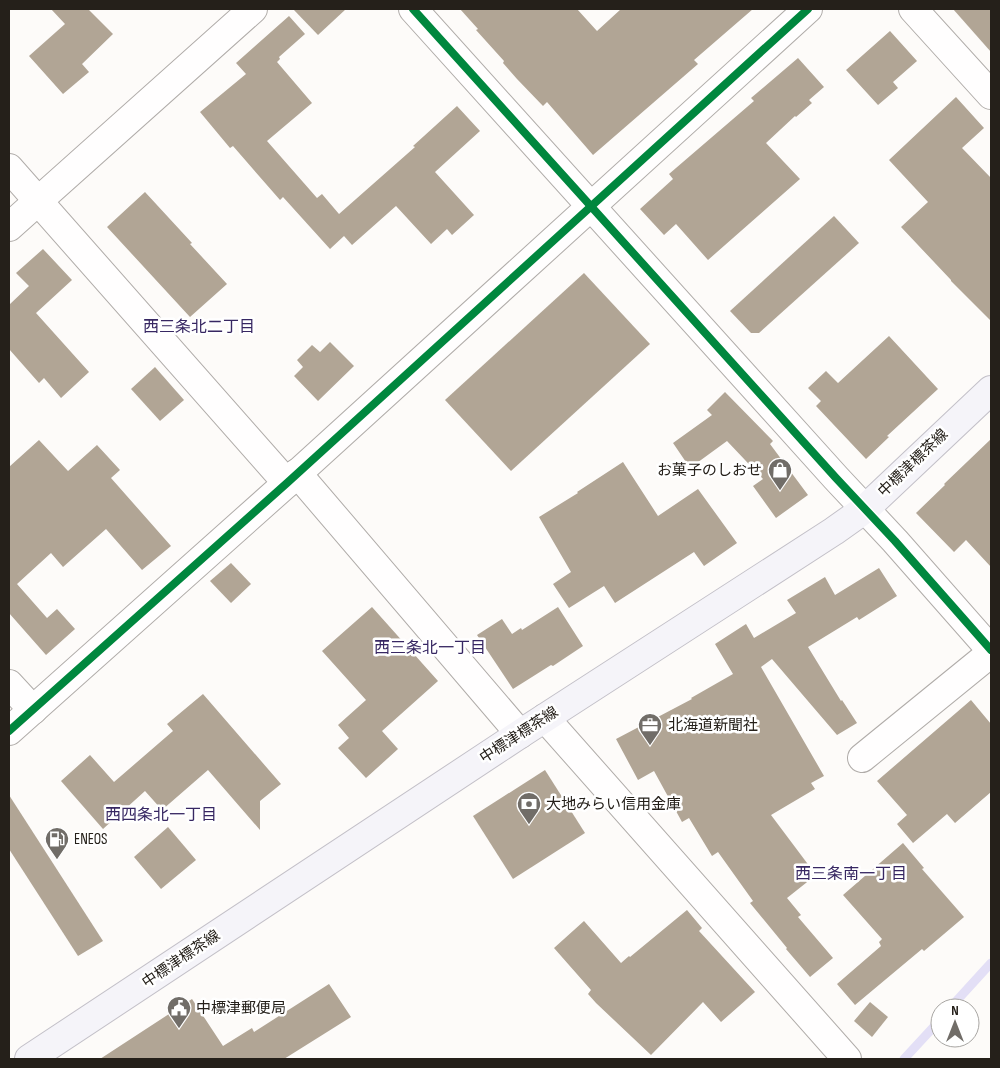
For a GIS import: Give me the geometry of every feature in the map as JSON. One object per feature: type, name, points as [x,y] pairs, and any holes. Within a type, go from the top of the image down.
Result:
[{"type":"main road","name":"中標津標茶線","points":[[29,1059],[520,734],[826,537],[865,509],[991,390]]},
{"type":"street","points":[[9,227],[253,9]]},
{"type":"street","points":[[413,9],[865,509],[991,652],[862,758]]},
{"type":"street","points":[[9,731],[292,478],[808,9]]},
{"type":"street","points":[[913,9],[991,95]]},
{"type":"street","points":[[9,168],[292,478],[520,734]]},
{"type":"street","points":[[9,684],[33,710]]},
{"type":"street","points":[[545,718],[843,1058]]},
{"type":"building","points":[[51,9],[88,9],[113,34],[82,64],[89,72],[63,94],[29,56],[65,24]]},
{"type":"building","points":[[293,9],[346,9],[318,35]]},
{"type":"building","points":[[460,9],[577,9],[597,31],[621,9],[753,9],[694,60],[698,64],[593,155],[547,102],[543,106],[517,79]]},
{"type":"building","points":[[953,9],[991,9],[991,52]]},
{"type":"building","points":[[289,16],[305,34],[279,57],[280,59],[277,62],[312,103],[267,141],[317,198],[322,194],[339,214],[415,147],[413,146],[457,106],[480,131],[435,172],[474,215],[452,235],[447,229],[431,244],[396,206],[352,245],[344,236],[330,249],[283,197],[280,200],[233,146],[230,148],[200,112],[246,74],[236,63]]},
{"type":"building","points":[[890,31],[917,61],[893,82],[898,88],[878,105],[846,70]]},
{"type":"building","points":[[798,58],[824,87],[809,100],[812,103],[766,143],[800,179],[708,260],[676,224],[664,235],[640,209],[673,179],[669,174],[754,101],[751,98]]},
{"type":"building","points":[[956,97],[984,128],[962,148],[991,178],[991,321],[901,227],[928,202],[889,160]]},
{"type":"building","points":[[145,192],[227,284],[190,317],[107,227]]},
{"type":"building","points":[[834,216],[859,243],[759,333],[751,333],[730,311]]},
{"type":"building","points":[[43,249],[72,280],[36,313],[89,372],[61,398],[44,378],[39,383],[9,349],[9,305],[29,286],[16,273]]},
{"type":"building","points":[[584,273],[650,344],[511,471],[445,400]]},
{"type":"building","points":[[889,336],[938,389],[887,436],[889,437],[866,459],[816,406],[821,401],[808,388],[826,371],[838,383]]},
{"type":"building","points":[[330,342],[354,366],[318,401],[294,376],[303,367],[297,360],[312,345],[320,352]]},
{"type":"building","points":[[155,367],[184,400],[160,421],[131,389]]},
{"type":"building","points":[[725,392],[773,441],[770,444],[808,495],[776,518],[753,486],[763,479],[727,441],[690,468],[673,443],[712,415],[707,410]]},
{"type":"building","points":[[991,439],[991,567],[966,540],[954,552],[916,513]]},
{"type":"building","points":[[39,440],[68,471],[97,445],[120,470],[111,478],[171,546],[142,570],[106,529],[63,567],[51,553],[17,584],[47,618],[57,609],[75,629],[46,655],[9,613],[9,467]]},
{"type":"building","points":[[623,462],[658,516],[698,489],[737,543],[704,566],[694,552],[615,603],[604,586],[569,608],[553,584],[571,572],[539,517]]},
{"type":"building","points":[[231,563],[251,584],[231,603],[210,581]]},
{"type":"building","points":[[879,568],[897,596],[859,620],[857,617],[808,647],[841,701],[857,723],[837,735],[772,659],[761,667],[824,776],[811,783],[815,789],[771,815],[816,875],[787,898],[801,915],[798,917],[833,958],[810,977],[750,903],[753,901],[718,852],[712,856],[689,818],[682,822],[654,771],[638,780],[616,739],[692,699],[733,674],[715,644],[746,624],[754,638],[796,613],[787,600],[825,577],[835,595]]},
{"type":"building","points":[[372,607],[438,681],[382,731],[398,749],[366,778],[338,748],[349,738],[338,725],[366,700],[322,651]]},
{"type":"building","points":[[558,607],[583,646],[513,689],[477,635],[502,619],[512,634],[521,628],[522,630]]},
{"type":"building","points":[[203,694],[281,784],[260,801],[260,830],[208,770],[162,810],[145,791],[103,829],[61,781],[90,755],[114,782],[173,731],[167,724]]},
{"type":"building","points":[[971,700],[991,724],[991,792],[955,823],[947,814],[913,843],[897,824],[907,815],[877,781]]},
{"type":"building","name":"大地みらい信用金庫","points":[[545,770],[585,833],[513,879],[473,816]]},
{"type":"building","points":[[9,795],[103,941],[78,956],[9,849]]},
{"type":"building","points":[[168,827],[196,860],[161,889],[134,857]]},
{"type":"building","points":[[903,843],[924,868],[922,869],[964,917],[855,1005],[837,984],[881,946],[879,942],[882,939],[843,895]]},
{"type":"building","points":[[687,910],[702,928],[699,931],[755,992],[721,1022],[703,1002],[651,1055],[596,1003],[588,994],[591,990],[554,948],[584,921],[621,963]]},
{"type":"building","points":[[329,984],[351,1017],[284,1059],[100,1059],[192,999],[223,1046],[252,1028],[254,1032]]},
{"type":"building","points":[[870,1002],[888,1017],[872,1037],[854,1021]]},
{"type":"waterway","points":[[959,998],[991,963]]},
{"type":"waterway","points":[[904,1059],[930,1031]]},
{"type":"cycle path","points":[[413,9],[895,541],[991,650]]},
{"type":"cycle path","points":[[9,731],[287,483],[808,9]]},
{"type":"place","name":"お菓子のしおせ","points":[[780,491]]},
{"type":"place","name":"北海道新聞社","points":[[650,746]]},
{"type":"place","name":"大地みらい信用金庫","points":[[529,825]]},
{"type":"place","name":"ENEOS","points":[[57,860]]},
{"type":"place","name":"中標津郵便局","points":[[179,1029]]},
{"type":"district","name":"西三条北二丁目","points":[[199,327]]},
{"type":"district","name":"西三条北一丁目","points":[[430,648]]},
{"type":"district","name":"西四条北一丁目","points":[[161,815]]},
{"type":"district","name":"西三条南一丁目","points":[[851,874]]}]
